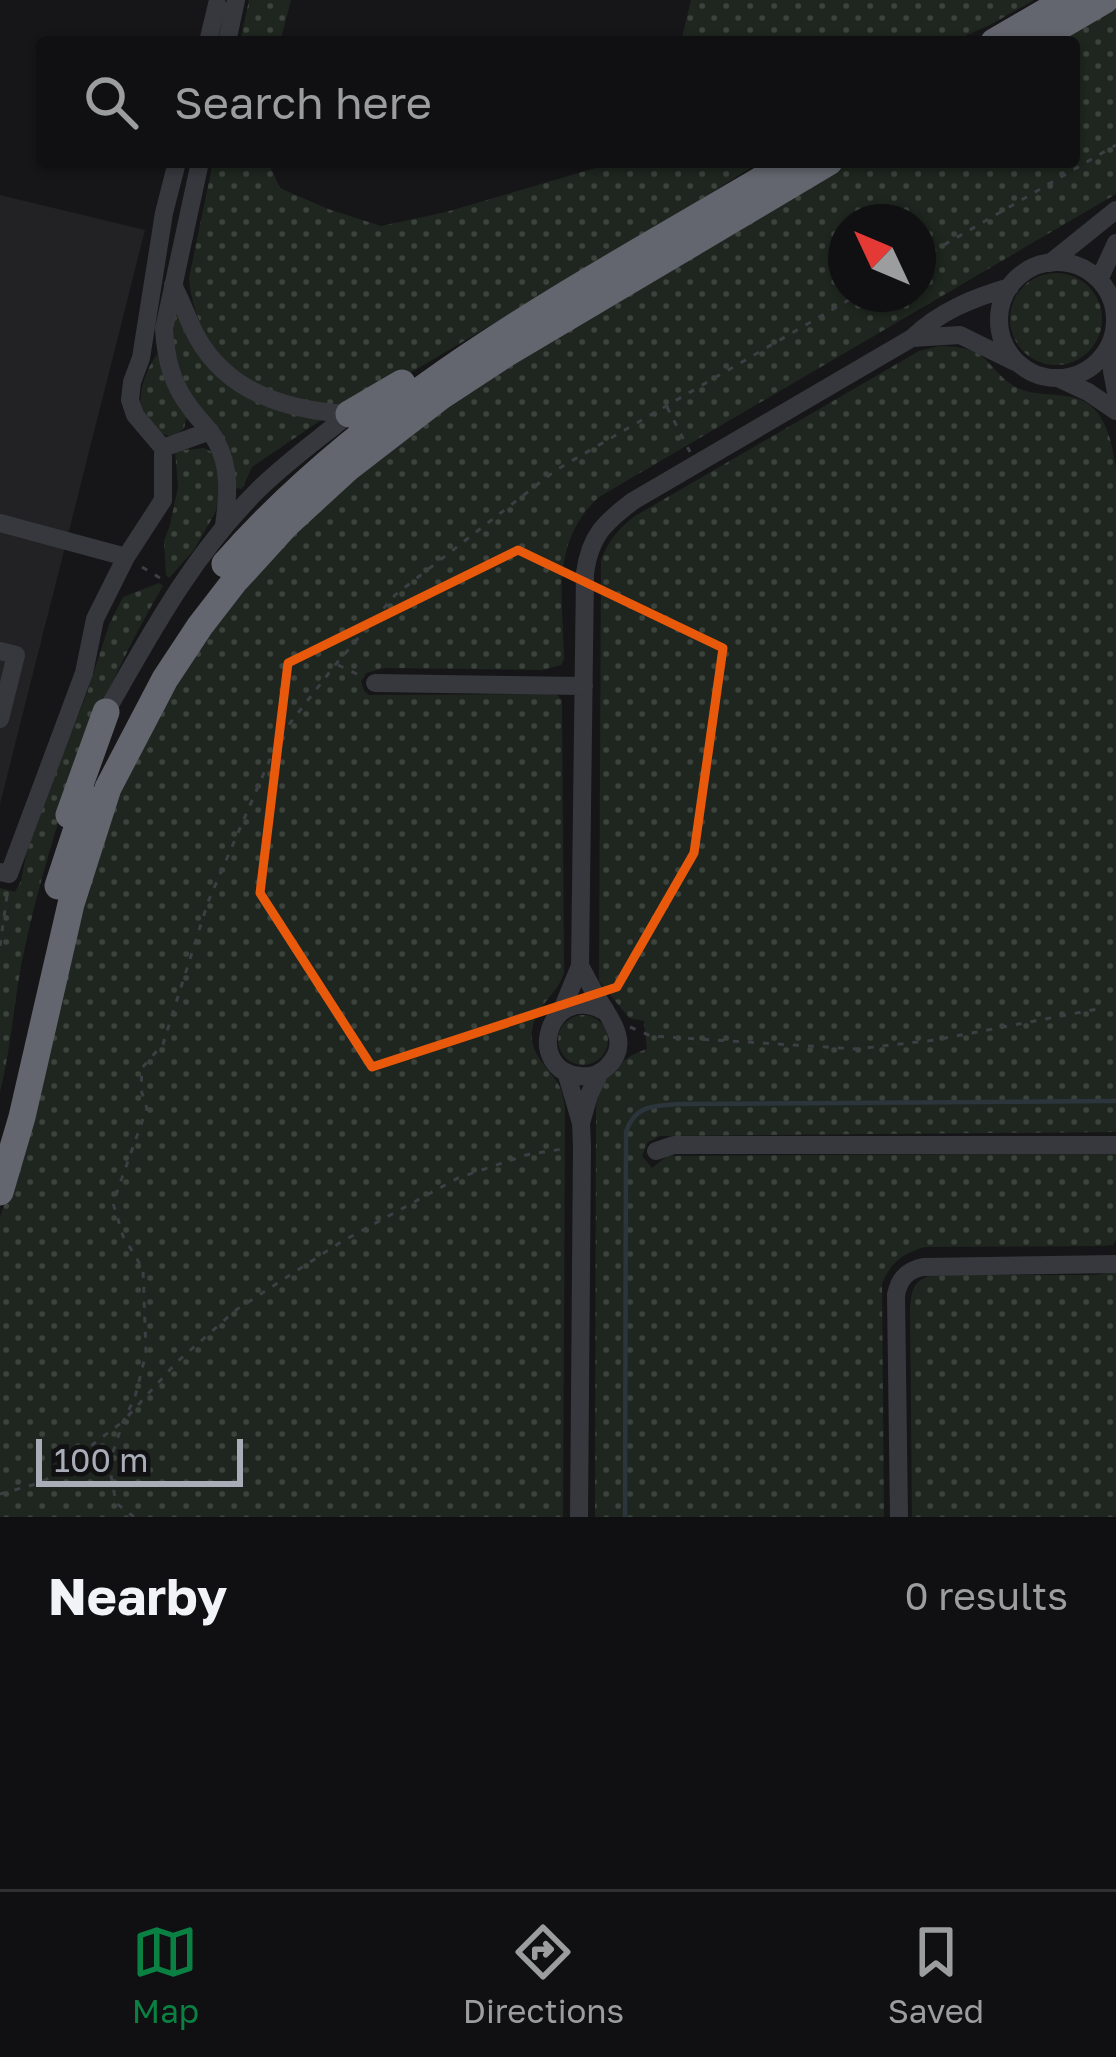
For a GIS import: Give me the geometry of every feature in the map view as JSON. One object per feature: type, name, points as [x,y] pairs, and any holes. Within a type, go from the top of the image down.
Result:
[{"type":"highway","points":[[1004,36],[1066,0]]},
{"type":"highway","points":[[1043,36],[1105,0]]},
{"type":"highway","points":[[0,1129],[55,894],[93,782],[140,687],[182,620],[256,529],[371,426],[450,367],[781,168]]},
{"type":"highway","points":[[0,1192],[22,1118],[71,904],[108,788],[165,679],[234,582],[348,467],[440,397],[819,168]]},
{"type":"highway","points":[[349,414],[430,367],[450,367]]},
{"type":"highway","points":[[55,894],[51,874],[58,845],[106,712]]},
{"type":"street","points":[[210,36],[222,3]]},
{"type":"street","points":[[222,3],[226,36]]},
{"type":"street","points":[[4,873],[84,673],[94,619],[163,500],[163,448],[135,415],[130,400],[175,168]]},
{"type":"street","points":[[199,168],[164,329],[172,380],[216,439],[225,465],[229,489],[223,529]]},
{"type":"street","points":[[579,1517],[581,1123],[566,1072],[547,1043],[548,1031],[580,966],[588,553],[596,535],[633,501],[912,338],[930,320],[1010,286],[1033,268],[1050,263],[1116,210]]},
{"type":"street","points":[[1099,280],[1116,243]]},
{"type":"street","points":[[1050,263],[1076,266],[1099,280],[1113,307],[1116,392]]},
{"type":"street","points":[[172,285],[201,344],[236,381],[278,404],[349,414]]},
{"type":"street","points":[[1010,286],[1000,308],[1000,333],[1018,363]]},
{"type":"street","points":[[912,338],[960,334],[1036,375],[1058,378],[1088,392],[1116,411]]},
{"type":"street","points":[[1058,378],[1078,374],[1096,363],[1112,337]]},
{"type":"street","points":[[106,712],[176,588],[223,529],[258,490],[349,414]]},
{"type":"street","points":[[163,448],[210,431]]},
{"type":"street","points":[[0,523],[126,557]]},
{"type":"street","points":[[0,651],[16,655],[0,718]]},
{"type":"street","points":[[375,683],[584,686]]},
{"type":"street","points":[[566,1072],[589,1076],[600,1072],[619,1044],[619,1032],[580,966]]},
{"type":"street","points":[[561,1012],[584,1004],[606,1012]]},
{"type":"street","points":[[581,1123],[600,1072]]},
{"type":"street","points":[[656,1151],[674,1144],[1116,1145]]},
{"type":"street","points":[[899,1517],[896,1295],[901,1279],[923,1267],[1116,1264]]},
{"type":"path","points":[[1080,166],[1116,145]]},
{"type":"path","points":[[936,250],[1076,168]]},
{"type":"path","points":[[134,1517],[116,1503],[109,1464],[146,1353],[143,1269],[124,1236],[113,1203],[147,1108],[141,1090],[142,1068],[163,1044],[208,902],[280,736],[395,595],[556,470],[828,312]]},
{"type":"path","points":[[666,405],[696,464]]},
{"type":"path","points":[[126,557],[176,588]]},
{"type":"path","points":[[336,664],[375,683]]},
{"type":"path","points":[[0,946],[4,873]]},
{"type":"path","points":[[651,1036],[857,1048],[935,1040],[1103,1008]]},
{"type":"path","points":[[0,1494],[44,1482],[123,1422],[177,1362],[236,1310],[340,1242],[458,1178],[526,1155],[582,1146]]},
{"type":"highlighted area","points":[[518,550],[723,648],[694,853],[617,987],[372,1067],[260,893],[288,663]]},
{"type":"shaded area","points":[[249,0],[291,0],[282,36],[241,36]]},
{"type":"shaded area","points":[[691,0],[1034,0],[965,36],[682,36]]},
{"type":"shaded area","points":[[1116,1],[1116,194],[936,299],[936,204],[828,204],[828,312],[915,312],[599,497],[583,514],[566,552],[561,665],[543,670],[384,668],[366,673],[361,681],[369,695],[547,694],[562,700],[564,974],[537,1015],[532,1040],[559,1085],[565,1109],[563,1517],[0,1517],[0,1217],[118,790],[212,624],[287,534],[453,395],[831,168],[1080,168],[1080,36],[1057,36]]},
{"type":"shaded area","points":[[212,168],[271,168],[280,188],[381,226],[596,168],[750,168],[393,383],[330,405],[278,397],[234,370],[203,328],[189,278]]},
{"type":"shaded area","points":[[0,195],[145,230],[0,804]]},
{"type":"shaded area","points":[[1056,273],[1088,287],[1102,319],[1088,351],[1056,365],[1024,351],[1010,319],[1024,287]]},
{"type":"shaded area","points":[[175,312],[208,363],[321,420],[252,467],[242,489],[236,488],[224,451],[184,386],[173,344]]},
{"type":"shaded area","points":[[939,346],[975,352],[1020,389],[1085,402],[1102,420],[1111,443],[1116,468],[1116,1132],[660,1136],[648,1142],[642,1156],[652,1168],[667,1156],[1116,1153],[1116,1240],[1101,1246],[925,1247],[893,1264],[882,1284],[884,1517],[595,1517],[596,1107],[612,1071],[647,1049],[644,1021],[629,1018],[599,981],[601,560],[615,535],[635,516],[919,351]]},
{"type":"shaded area","points":[[157,354],[168,385],[187,414],[184,429],[171,437],[148,422],[141,401],[145,378]]},
{"type":"shaded area","points":[[204,448],[217,455],[221,493],[194,550],[169,578],[164,541],[178,487],[175,451]]},
{"type":"shaded area","points":[[159,583],[163,586],[98,715],[63,807],[21,965],[0,1092],[0,888],[15,892],[21,881],[43,803],[123,597]]},
{"type":"shaded area","points":[[573,1016],[593,1016],[607,1030],[607,1050],[593,1064],[573,1064],[559,1050],[559,1030]]},
{"type":"shaded area","points":[[1116,1272],[1116,1517],[912,1517],[910,1309],[917,1283],[932,1275]]},
{"type":"waterway","points":[[625,1517],[626,1132],[635,1116],[647,1108],[681,1104],[1116,1101]]}]
